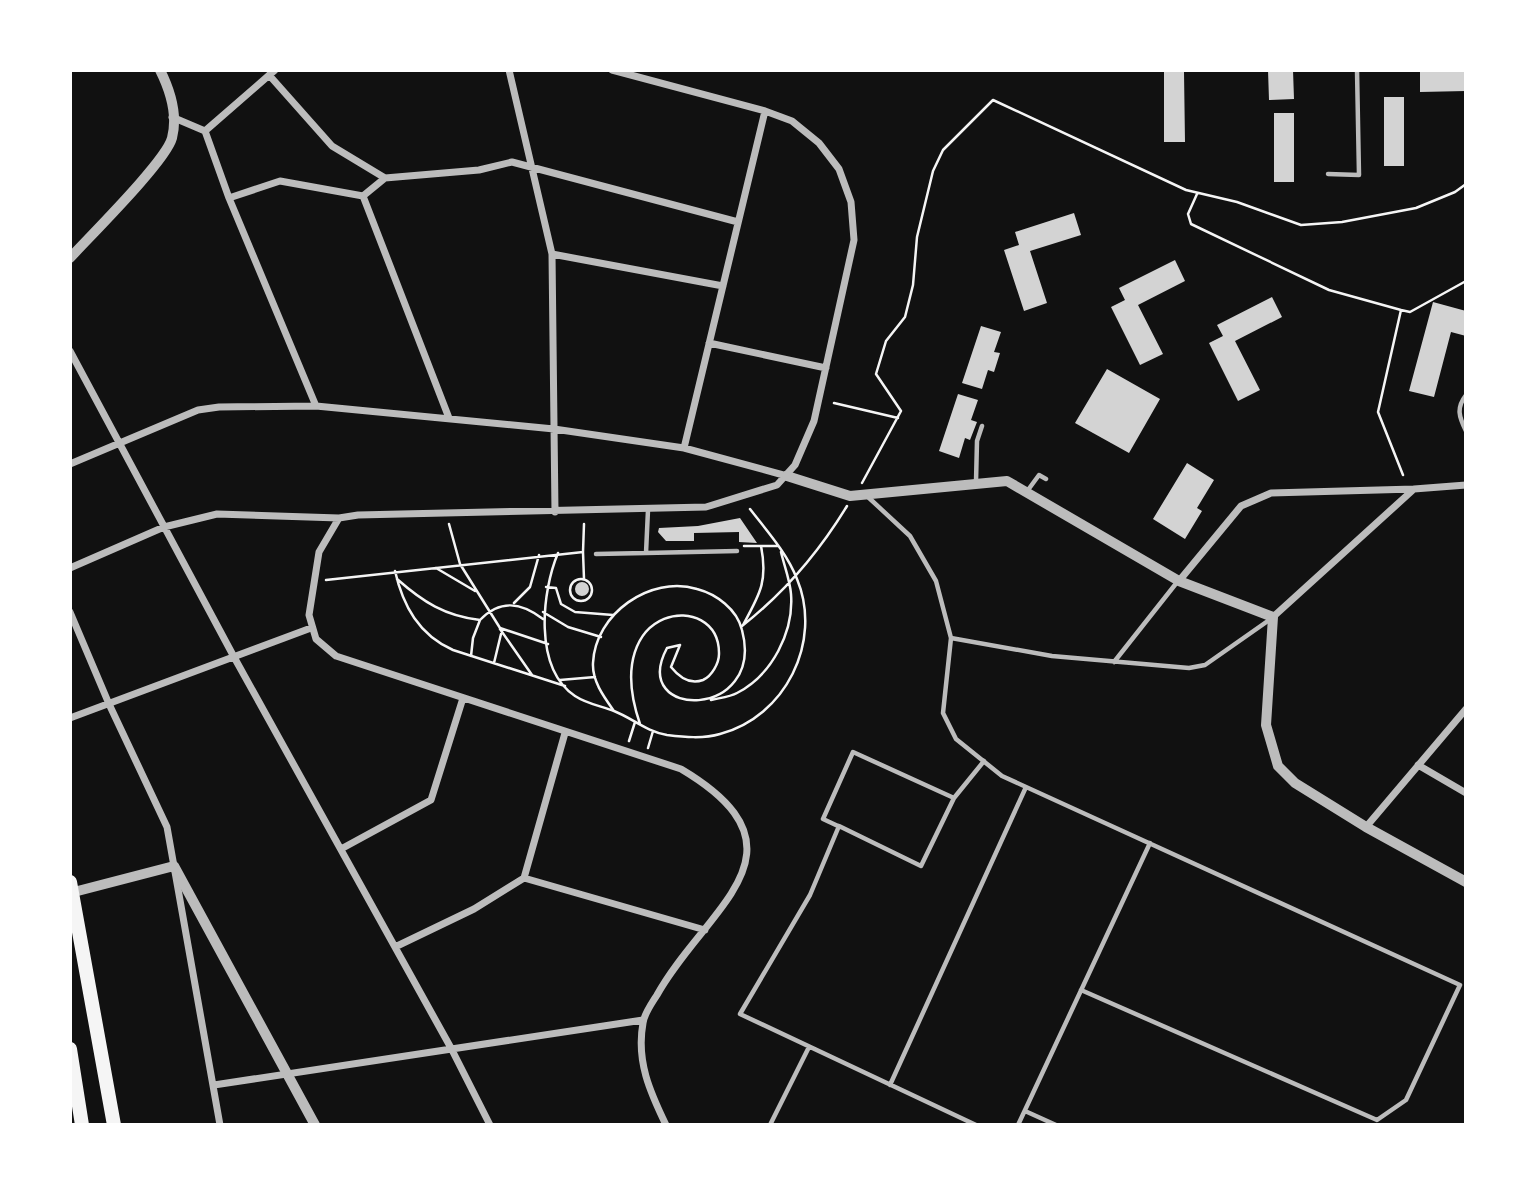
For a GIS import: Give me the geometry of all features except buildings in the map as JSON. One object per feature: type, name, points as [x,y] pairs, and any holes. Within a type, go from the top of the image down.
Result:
[{"type":"main road","points":[[71,889],[114,1125]]},
{"type":"main road","points":[[70,1049],[82,1125]]},
{"type":"street","points":[[70,258],[143,178],[172,139],[172,95],[160,70]]},
{"type":"street","points":[[509,70],[552,254],[555,512]]},
{"type":"street","points":[[70,568],[164,527],[216,514],[339,518],[358,515],[706,507],[769,488],[787,476],[795,465],[814,421],[854,240],[852,202],[839,169],[819,143],[792,121],[765,111],[612,70]]},
{"type":"street","points":[[205,131],[272,73],[332,146],[385,178]]},
{"type":"street","points":[[684,448],[765,111]]},
{"type":"street","points":[[172,117],[205,131],[229,198],[316,406]]},
{"type":"street","points":[[229,198],[280,181],[363,196],[385,178],[478,170],[512,162],[531,170],[738,222]]},
{"type":"street","points":[[363,196],[449,418]]},
{"type":"street","points":[[552,254],[723,286]]},
{"type":"street","points":[[709,343],[826,368]]},
{"type":"street","points":[[70,351],[234,657],[451,1048],[490,1125]]},
{"type":"street","points":[[70,464],[198,411],[219,407],[316,406],[554,429],[684,448],[850,496],[1007,481],[1179,581],[1273,617]]},
{"type":"street","points":[[1179,581],[1241,506],[1252,499],[1271,493],[1466,485]]},
{"type":"street","points":[[1414,489],[1273,617],[1266,725],[1278,766],[1295,783],[1366,827],[1466,882]]},
{"type":"street","points":[[339,518],[320,552],[309,615],[316,639],[336,656],[681,769],[712,788],[738,814],[745,843],[746,868],[737,889],[667,976],[643,1020],[640,1054],[652,1097],[666,1125]]},
{"type":"street","points":[[70,612],[109,704],[167,827],[220,1125]]},
{"type":"street","points":[[70,718],[311,628]]},
{"type":"street","points":[[341,849],[431,800],[463,698]]},
{"type":"street","points":[[1366,827],[1466,709]]},
{"type":"street","points":[[396,947],[474,909],[524,878],[565,733]]},
{"type":"street","points":[[1418,765],[1466,793]]},
{"type":"street","points":[[71,889],[174,866]]},
{"type":"street","points":[[174,866],[315,1125]]},
{"type":"street","points":[[524,878],[705,930]]},
{"type":"street","points":[[214,1085],[643,1020]]},
{"type":"lane","points":[[1328,174],[1359,175],[1357,70]]},
{"type":"lane","points":[[1466,395],[1459,404],[1460,417],[1466,431]]},
{"type":"lane","points":[[976,482],[977,441],[982,426]]},
{"type":"lane","points":[[1027,491],[1039,475],[1046,478]]},
{"type":"lane","points":[[867,496],[897,521],[920,551],[936,581],[951,638],[943,713],[956,739],[1002,776],[1460,985],[1406,1100],[1377,1120],[1081,990]]},
{"type":"lane","points":[[646,553],[648,510]]},
{"type":"lane","points":[[596,554],[737,551]]},
{"type":"lane","points":[[1114,662],[1179,581]]},
{"type":"lane","points":[[951,638],[1052,656],[1189,668],[1205,665],[1273,617]]},
{"type":"lane","points":[[954,798],[853,752],[823,819],[922,866],[954,798],[984,761]]},
{"type":"lane","points":[[890,1086],[1026,787]]},
{"type":"lane","points":[[839,826],[810,895],[740,1014],[976,1125]]},
{"type":"lane","points":[[1018,1125],[1150,843]]},
{"type":"lane","points":[[770,1125],[809,1047]]},
{"type":"lane","points":[[1025,1111],[1056,1125]]},
{"type":"path","points":[[871,468],[901,411],[876,374],[886,341],[905,317],[913,285],[917,237],[933,171],[943,150],[993,100],[1197,194],[1237,202],[1301,225],[1342,222],[1416,208],[1455,192],[1466,184]]},
{"type":"path","points":[[1197,194],[1188,214],[1191,225],[1329,290],[1410,312],[1466,281]]},
{"type":"path","points":[[1401,310],[1378,412],[1403,475]]},
{"type":"path","points":[[834,403],[898,418]]},
{"type":"path","points":[[558,553],[546,587],[543,619],[548,644],[565,687],[573,695],[614,711],[653,731],[684,736],[719,734],[755,718],[778,697],[792,676],[806,634],[804,605],[798,579],[779,546],[750,509]]},
{"type":"path","points":[[741,626],[764,609],[812,558],[842,515]]},
{"type":"path","points":[[449,524],[460,564],[500,628],[494,663]]},
{"type":"path","points":[[583,579],[576,580],[570,589],[572,596],[581,601],[590,596],[592,589],[583,579],[584,524]]},
{"type":"path","points":[[744,546],[779,546]]},
{"type":"path","points":[[741,626],[760,594],[766,570],[761,546]]},
{"type":"path","points":[[641,725],[631,685],[630,668],[640,640],[658,619],[677,615],[690,616],[713,630],[719,643],[719,658],[714,670],[704,679],[691,682],[678,677],[671,667],[680,645],[667,648],[661,659],[660,673],[664,687],[675,697],[696,702],[736,694],[760,677],[784,639],[790,615],[791,593],[779,546]]},
{"type":"path","points":[[323,580],[583,552]]},
{"type":"path","points":[[471,656],[472,638],[480,620],[488,612],[513,604],[530,587],[539,555]]},
{"type":"path","points":[[433,567],[476,592]]},
{"type":"path","points":[[395,571],[411,615],[429,635],[443,645],[565,687]]},
{"type":"path","points":[[397,579],[436,610],[480,620]]},
{"type":"path","points":[[614,711],[595,677],[593,663],[601,637],[613,615],[632,599],[656,589],[679,586],[696,588],[715,596],[732,610],[741,626],[746,647],[736,678],[729,688],[708,700]]},
{"type":"path","points":[[546,587],[556,588],[561,604],[575,612],[613,615]]},
{"type":"path","points":[[513,604],[533,611],[543,619]]},
{"type":"path","points":[[543,612],[568,627],[601,637]]},
{"type":"path","points":[[500,628],[548,644]]},
{"type":"path","points":[[501,634],[531,676]]},
{"type":"path","points":[[560,680],[595,677]]},
{"type":"path","points":[[629,741],[635,722]]},
{"type":"path","points":[[648,748],[653,731]]}]
